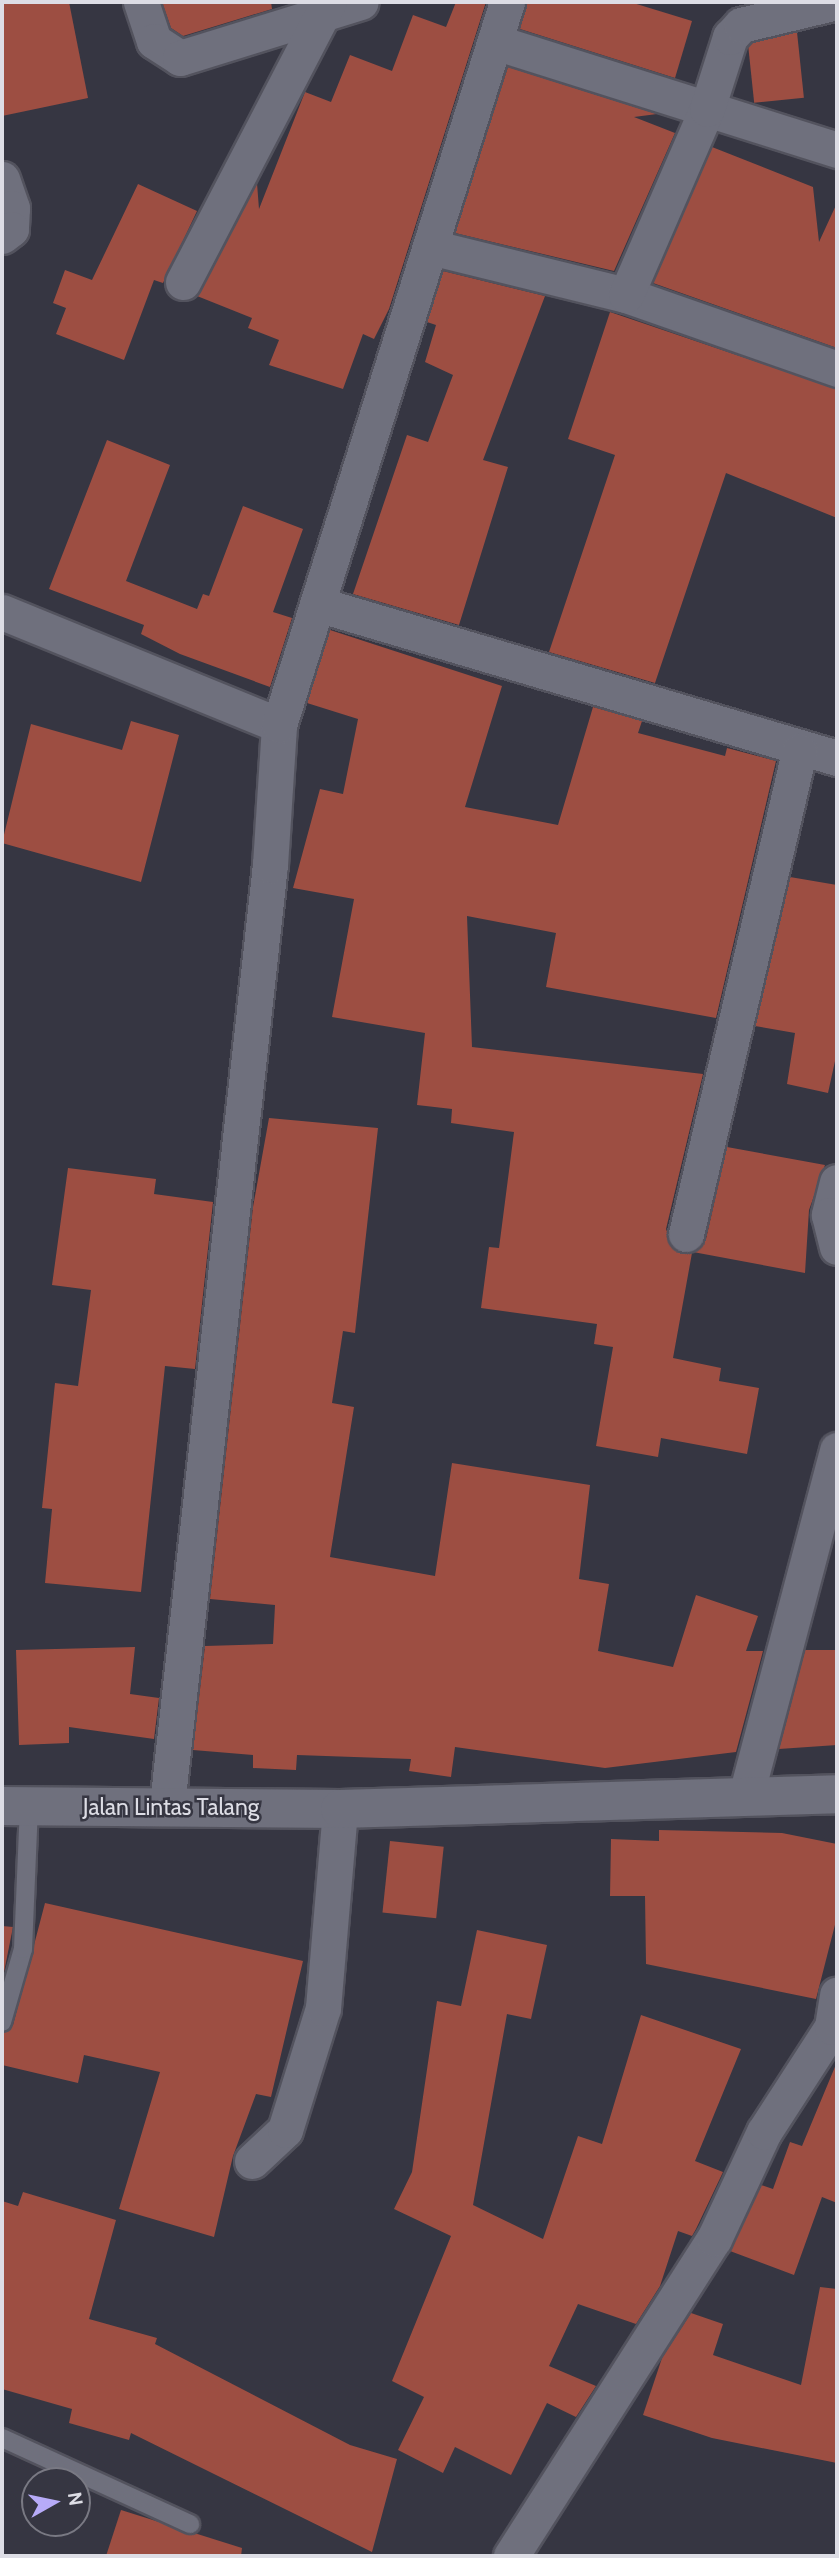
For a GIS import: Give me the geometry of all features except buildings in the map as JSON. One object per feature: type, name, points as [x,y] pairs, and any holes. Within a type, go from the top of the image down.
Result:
[{"type":"street","points":[[141,2],[154,41],[180,58],[327,7],[361,2]]},
{"type":"street","points":[[167,1805],[269,878],[279,725],[507,2]]},
{"type":"street","points":[[626,295],[707,109],[719,62],[741,25],[837,2]]},
{"type":"street","points":[[183,282],[327,7]]},
{"type":"street","points":[[495,42],[837,150]]},
{"type":"street","points":[[2,179],[12,208],[11,229],[2,236]]},
{"type":"street","points":[[430,247],[626,295],[837,369]]},
{"type":"street","points":[[317,604],[799,751],[837,758]]},
{"type":"street","points":[[2,612],[279,725]]},
{"type":"street","points":[[686,1234],[799,751]]},
{"type":"street","points":[[837,1182],[829,1216],[837,1247]]},
{"type":"street","points":[[747,1795],[837,1450]]},
{"type":"street","name":"Jalan Lintas Talang","points":[[15,1806],[167,1805],[340,1809],[837,1794]]},
{"type":"street","points":[[252,2161],[285,2130],[324,2008],[340,1809]]},
{"type":"street","points":[[511,2556],[714,2239],[764,2132],[832,2027],[837,1994]]},
{"type":"lane","points":[[2,2022],[23,1949],[15,1806]]},
{"type":"lane","points":[[2,2438],[190,2524]]}]
